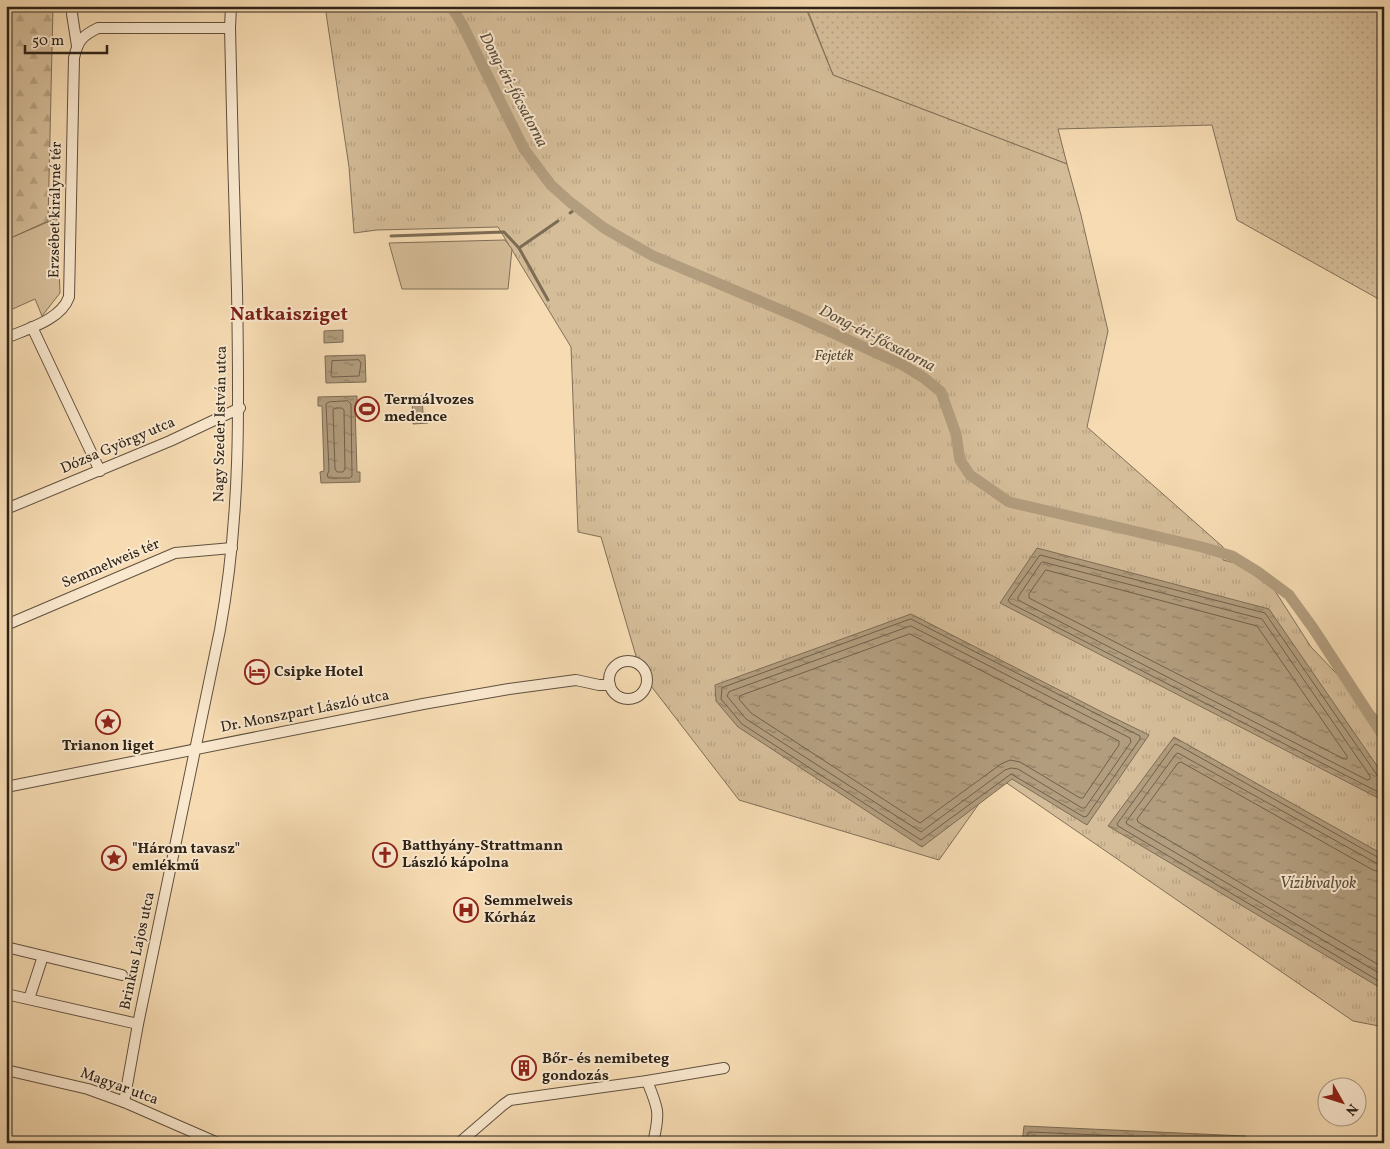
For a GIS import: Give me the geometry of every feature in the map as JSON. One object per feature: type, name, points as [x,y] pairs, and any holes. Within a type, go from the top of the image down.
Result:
[{"type":"street","name":"Erzsébet királyné tér","points":[[6,338],[46,321],[61,310],[69,297],[74,58],[76,46],[72,14],[73,6]]},
{"type":"street","name":"Nagy Szeder István utca","points":[[196,749],[227,592],[232,548],[240,408],[231,6]]},
{"type":"street","points":[[76,46],[84,35],[98,28],[230,28]]},
{"type":"street","points":[[32,326],[100,471]]},
{"type":"street","name":"Dózsa György utca","points":[[6,509],[170,442],[240,408]]},
{"type":"street","name":"Semmelweis tér","points":[[6,625],[175,553],[232,548]]},
{"type":"street","name":"Dr. Monszpart László utca","points":[[6,786],[423,704],[576,680],[610,685]]},
{"type":"street","name":"Brinkus Lajos utca","points":[[124,1102],[138,1024],[196,749]]},
{"type":"street","points":[[6,947],[122,975]]},
{"type":"street","points":[[29,999],[43,956]]},
{"type":"street","points":[[6,994],[138,1024]]},
{"type":"street","points":[[459,1143],[510,1100],[724,1068]]},
{"type":"street","name":"Magyar utca","points":[[6,1070],[88,1089],[124,1102],[218,1143]]},
{"type":"street","points":[[647,1081],[656,1101],[659,1117],[653,1143]]},
{"type":"green space","points":[[6,6],[53,6],[48,221],[6,240]]},
{"type":"green space","name":"Fejeték","points":[[325,6],[805,6],[833,75],[1067,164],[1108,331],[1087,427],[1223,547],[1223,560],[1261,569],[1311,647],[1384,723],[1384,1027],[1353,1021],[998,777],[939,860],[739,800],[641,673],[601,537],[578,532],[571,347],[498,227],[377,230],[354,233],[349,167]]},
{"type":"green space","points":[[806,6],[1384,6],[1384,302],[1237,220],[1212,125],[1058,129],[1067,164],[833,75]]},
{"type":"green space","points":[[57,218],[60,293],[42,316],[35,299],[6,312],[6,240]]},
{"type":"green space","points":[[505,240],[512,249],[508,289],[402,289],[389,243]]},
{"type":"water","points":[[343,330],[343,342],[324,343],[324,331]]},
{"type":"water","points":[[365,355],[366,382],[326,383],[325,356]]},
{"type":"water","points":[[357,396],[357,406],[355,406],[357,472],[360,472],[360,482],[321,483],[320,472],[324,471],[322,406],[318,406],[318,397]]},
{"type":"water","points":[[412,396],[422,396],[423,413],[428,413],[428,423],[413,424]]},
{"type":"water","points":[[1037,548],[1269,609],[1384,776],[1384,801],[1000,603]]},
{"type":"water","points":[[911,614],[1149,735],[1087,825],[1012,779],[922,847],[738,727],[716,701],[715,685]]},
{"type":"water","name":"Vízibivalyok","points":[[1174,737],[1384,855],[1384,990],[1108,826]]},
{"type":"water","points":[[1024,1126],[1246,1136],[1243,1143],[1022,1143]]},
{"type":"waterway","name":"Dong-éri-főcsatorna","points":[[451,6],[462,24],[524,149],[551,185],[570,202],[604,228],[653,256],[800,318],[903,365],[924,378],[941,392],[956,434],[960,460],[970,475],[1009,502],[1202,547],[1232,556],[1258,572],[1289,595],[1313,628],[1384,737]]},
{"type":"waterway","points":[[570,213],[577,208]]},
{"type":"waterway","points":[[391,236],[504,232],[519,248],[558,221]]},
{"type":"waterway","points":[[519,248],[548,300]]},
{"type":"waterway","points":[[1378,1143],[1384,1133]]},
{"type":"place","name":"Termálvozes medence","points":[[367,409]]},
{"type":"place","name":"Csipke Hotel","points":[[257,672]]},
{"type":"place","name":"Trianon liget","points":[[108,722]]},
{"type":"place","name":"Batthyány-Strattmann László kápolna","points":[[385,855]]},
{"type":"place","name":"\"Három tavasz\" emlékmű","points":[[114,858]]},
{"type":"place","name":"Semmelweis Kórház","points":[[466,910]]},
{"type":"place","name":"Bőr- és nemibeteg gondozás","points":[[524,1068]]},
{"type":"district","name":"Natkaisziget","points":[[289,315]]}]
